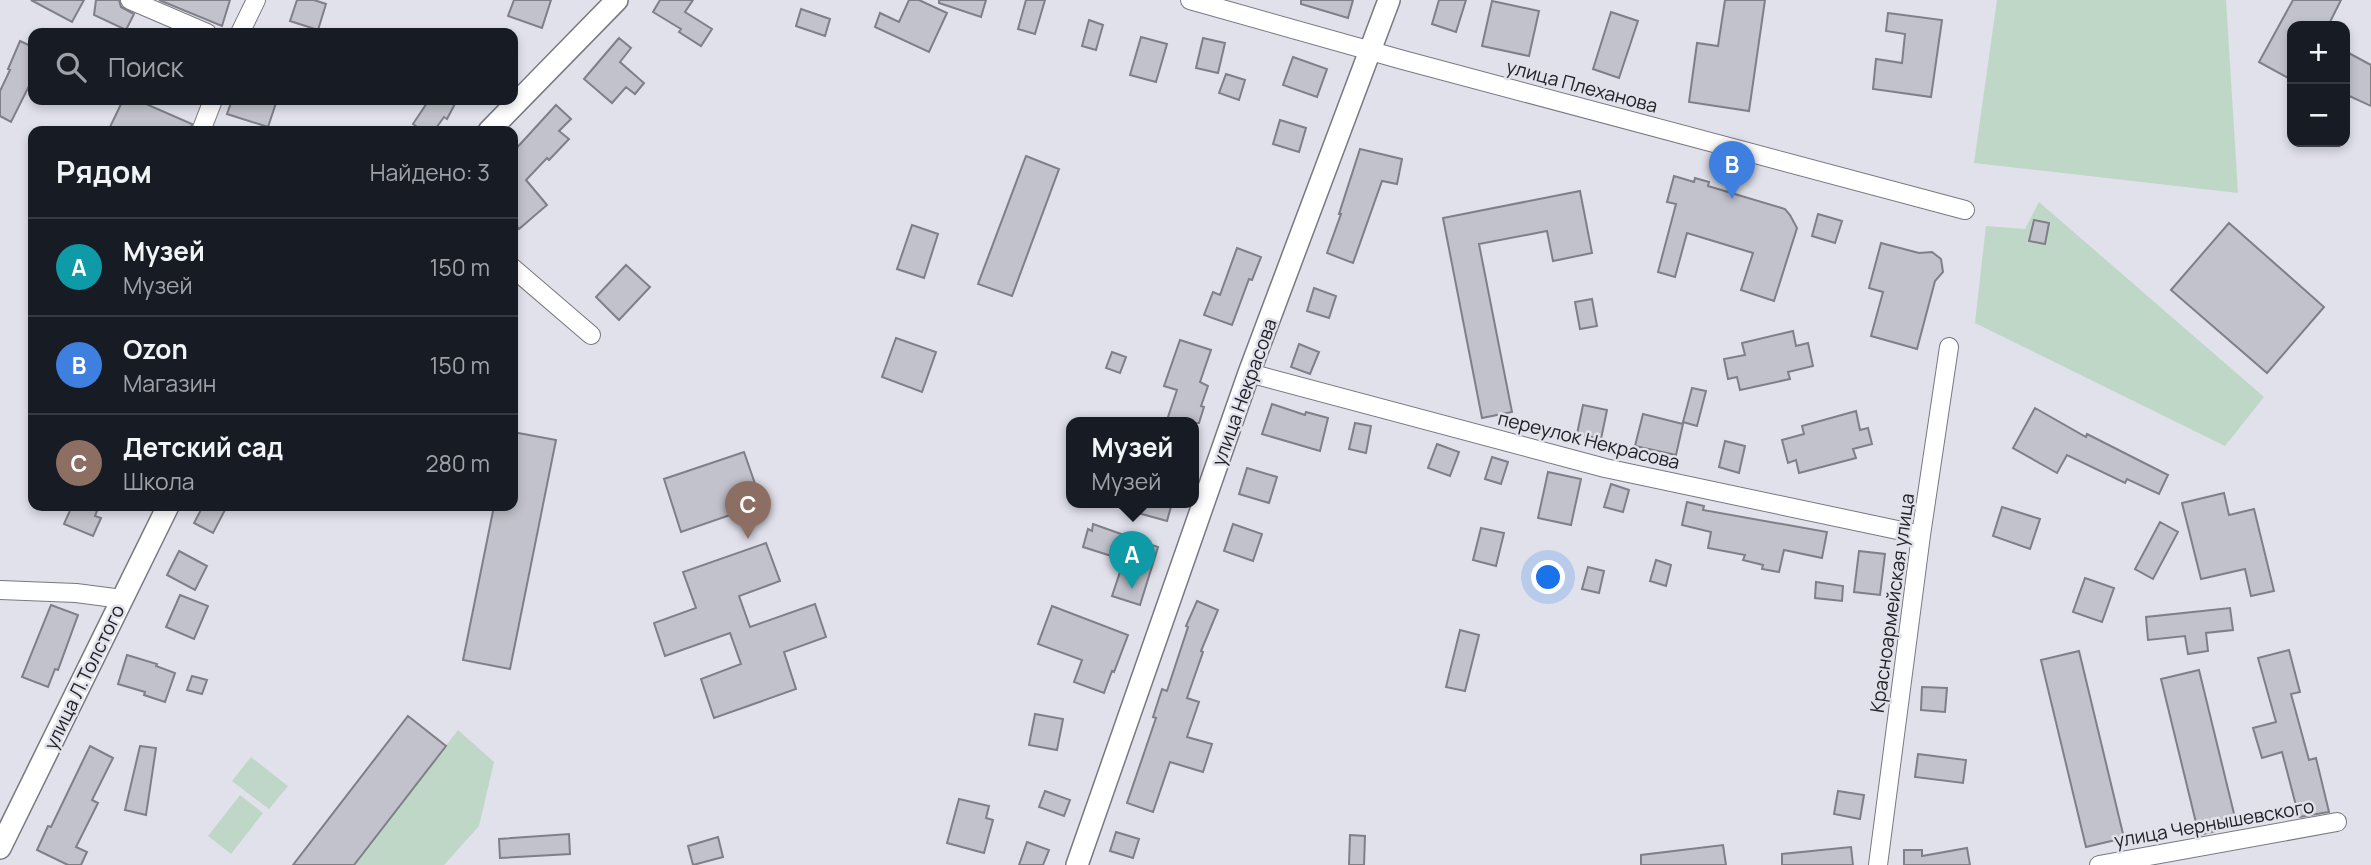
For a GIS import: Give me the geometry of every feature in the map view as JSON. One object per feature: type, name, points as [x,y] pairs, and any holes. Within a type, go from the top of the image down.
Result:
[{"type":"street","points":[[130,0],[195,28]]},
{"type":"street","points":[[242,28],[256,0]]},
{"type":"street","points":[[518,101],[617,0]]},
{"type":"street","name":"улица Плеханова","points":[[1190,0],[1403,60],[1965,210]]},
{"type":"street","name":"улица Некрасова","points":[[1077,865],[1249,373],[1389,0]]},
{"type":"street","points":[[203,126],[211,105]]},
{"type":"street","points":[[494,126],[514,105]]},
{"type":"street","points":[[518,272],[591,335]]},
{"type":"street","name":"Красноармейская улица","points":[[1878,865],[1949,347]]},
{"type":"street","name":"переулок Некрасова","points":[[1249,373],[1605,468],[1922,536]]},
{"type":"street","name":"улица Л.Толстого","points":[[0,848],[166,511]]},
{"type":"street","points":[[0,590],[76,593],[122,599]]},
{"type":"street","name":"улица Чернышевского","points":[[2099,865],[2337,822]]},
{"type":"green space","points":[[1997,0],[2226,0],[2238,193],[1974,163]]},
{"type":"green space","points":[[2039,202],[2264,397],[2225,446],[1975,323],[1986,226],[2025,229]]},
{"type":"green space","points":[[458,730],[494,762],[479,826],[444,865],[354,865]]},
{"type":"green space","points":[[251,757],[288,786],[269,809],[232,781]]},
{"type":"green space","points":[[240,795],[263,813],[231,854],[208,836]]},
{"type":"building","points":[[31,0],[84,0],[72,22]]},
{"type":"building","points":[[96,0],[119,0],[121,7],[134,14],[127,28],[94,15]]},
{"type":"building","points":[[159,0],[230,0],[222,26]]},
{"type":"building","points":[[297,0],[314,0],[326,4],[319,28],[290,21]]},
{"type":"building","points":[[514,0],[551,0],[542,28],[508,16]]},
{"type":"building","points":[[660,0],[693,0],[685,12],[712,29],[701,46],[679,32],[681,29],[653,12]]},
{"type":"building","points":[[909,0],[919,0],[947,13],[929,52],[875,27],[880,13],[899,22]]},
{"type":"building","points":[[939,0],[986,0],[981,17],[939,3]]},
{"type":"building","points":[[1026,0],[1045,0],[1035,34],[1018,29]]},
{"type":"building","points":[[1301,0],[1353,0],[1348,18],[1301,4]]},
{"type":"building","points":[[1439,0],[1466,0],[1456,32],[1432,24]]},
{"type":"building","points":[[1725,0],[1765,0],[1749,111],[1689,102],[1697,43],[1718,46]]},
{"type":"building","points":[[2293,0],[2341,0],[2330,21],[2287,21],[2287,77],[2259,62]]},
{"type":"building","points":[[1492,1],[1539,11],[1529,56],[1482,46]]},
{"type":"building","points":[[801,9],[830,19],[825,36],[796,26]]},
{"type":"building","points":[[1611,12],[1638,21],[1619,78],[1593,69]]},
{"type":"building","points":[[1888,13],[1942,20],[1931,97],[1873,89],[1876,59],[1902,63],[1905,34],[1886,31]]},
{"type":"building","points":[[1089,20],[1103,25],[1096,50],[1082,46]]},
{"type":"building","points":[[1141,37],[1167,44],[1156,82],[1130,75]]},
{"type":"building","points":[[619,38],[631,48],[620,62],[644,83],[635,94],[626,87],[612,103],[584,79]]},
{"type":"building","points":[[1203,38],[1225,43],[1218,73],[1196,68]]},
{"type":"building","points":[[20,41],[28,45],[28,88],[11,122],[0,116],[0,91],[10,70],[8,69]]},
{"type":"building","points":[[2350,54],[2371,65],[2371,106],[2350,96]]},
{"type":"building","points":[[1293,57],[1327,69],[1317,97],[1283,85]]},
{"type":"building","points":[[1226,74],[1245,80],[1239,100],[1219,93]]},
{"type":"building","points":[[121,105],[148,105],[192,124],[191,126],[110,126]]},
{"type":"building","points":[[230,105],[275,105],[268,126],[227,114]]},
{"type":"building","points":[[426,105],[454,105],[447,119],[444,117],[438,126],[413,124]]},
{"type":"building","points":[[556,105],[571,119],[559,131],[569,139],[526,180],[547,205],[519,229],[518,228],[518,147]]},
{"type":"building","points":[[1280,120],[1306,128],[1299,152],[1273,144]]},
{"type":"building","points":[[1360,149],[1402,159],[1397,184],[1382,181],[1353,263],[1327,253]]},
{"type":"building","points":[[1026,156],[1059,169],[1012,296],[978,284]]},
{"type":"building","points":[[1674,176],[1694,182],[1695,178],[1709,182],[1708,186],[1785,209],[1790,215],[1797,228],[1774,301],[1741,290],[1753,253],[1687,233],[1675,277],[1658,272],[1676,204],[1667,202]]},
{"type":"building","points":[[1580,191],[1592,253],[1553,261],[1547,231],[1479,244],[1512,412],[1482,418],[1443,218]]},
{"type":"building","points":[[1818,214],[1842,221],[1835,243],[1812,236]]},
{"type":"building","points":[[2034,220],[2049,223],[2045,244],[2029,241]]},
{"type":"building","points":[[2229,223],[2324,307],[2267,373],[2171,290]]},
{"type":"building","points":[[912,225],[938,234],[924,278],[897,269]]},
{"type":"building","points":[[1881,243],[1919,253],[1932,252],[1941,259],[1943,272],[1935,281],[1917,349],[1871,336],[1883,292],[1869,288]]},
{"type":"building","points":[[1237,248],[1261,257],[1252,280],[1249,279],[1232,325],[1204,315],[1213,292],[1220,295]]},
{"type":"building","points":[[626,265],[650,287],[619,320],[596,297]]},
{"type":"building","points":[[1314,288],[1336,296],[1329,318],[1307,311]]},
{"type":"building","points":[[1592,299],[1597,326],[1580,329],[1575,302]]},
{"type":"building","points":[[1793,331],[1796,346],[1808,343],[1813,366],[1788,372],[1790,379],[1740,390],[1737,377],[1728,379],[1724,359],[1745,355],[1742,343]]},
{"type":"building","points":[[896,338],[936,352],[922,392],[882,377]]},
{"type":"building","points":[[1180,340],[1211,350],[1200,382],[1208,386],[1199,423],[1199,417],[1168,417],[1177,390],[1164,386]]},
{"type":"building","points":[[1299,344],[1319,352],[1310,374],[1291,367]]},
{"type":"building","points":[[1112,352],[1126,357],[1120,373],[1106,368]]},
{"type":"building","points":[[1692,388],[1706,391],[1697,426],[1683,422]]},
{"type":"building","points":[[1272,404],[1305,415],[1306,412],[1328,418],[1320,451],[1262,434]]},
{"type":"building","points":[[1583,405],[1607,410],[1601,439],[1577,434]]},
{"type":"building","points":[[2035,408],[2086,437],[2087,434],[2168,475],[2159,494],[2127,479],[2125,483],[2067,455],[2057,473],[2013,448]]},
{"type":"building","points":[[1856,411],[1860,430],[1868,428],[1872,444],[1853,449],[1856,458],[1799,473],[1796,460],[1788,463],[1782,440],[1804,434],[1802,426]]},
{"type":"building","points":[[1643,414],[1683,424],[1676,455],[1635,446]]},
{"type":"building","points":[[1355,423],[1371,426],[1366,453],[1349,449]]},
{"type":"building","points":[[518,433],[556,440],[510,669],[463,660],[493,511],[518,511]]},
{"type":"building","points":[[1725,441],[1745,446],[1739,473],[1719,467]]},
{"type":"building","points":[[1437,444],[1459,452],[1450,476],[1428,468]]},
{"type":"building","points":[[744,452],[762,504],[681,532],[664,479]]},
{"type":"building","points":[[1492,457],[1508,462],[1501,484],[1485,479]]},
{"type":"building","points":[[1247,468],[1277,477],[1269,503],[1239,494]]},
{"type":"building","points":[[1548,472],[1581,479],[1571,525],[1538,518]]},
{"type":"building","points":[[1611,484],[1629,490],[1623,512],[1604,507]]},
{"type":"building","points":[[2224,493],[2229,515],[2254,509],[2274,591],[2251,596],[2245,569],[2201,579],[2182,503]]},
{"type":"building","points":[[1687,502],[1704,506],[1703,510],[1827,532],[1822,558],[1784,550],[1779,572],[1762,569],[1763,565],[1743,560],[1745,555],[1708,548],[1711,532],[1682,525]]},
{"type":"building","points":[[2002,507],[2040,519],[2030,549],[1993,536]]},
{"type":"building","points":[[1120,508],[1171,508],[1167,521]]},
{"type":"building","points":[[70,511],[97,511],[95,516],[101,518],[93,536],[64,524]]},
{"type":"building","points":[[200,511],[224,511],[213,533],[194,523]]},
{"type":"building","points":[[2160,522],[2178,532],[2153,579],[2135,569]]},
{"type":"building","points":[[1093,524],[1158,547],[1140,605],[1112,596],[1124,560],[1083,547],[1088,529],[1092,531]]},
{"type":"building","points":[[1233,524],[1262,534],[1253,561],[1224,551]]},
{"type":"building","points":[[1481,528],[1504,533],[1496,566],[1473,560]]},
{"type":"building","points":[[766,543],[780,581],[739,596],[750,627],[815,604],[826,637],[784,652],[796,689],[714,718],[701,679],[741,664],[730,633],[665,656],[654,623],[696,608],[683,572]]},
{"type":"building","points":[[179,551],[207,566],[195,590],[167,575]]},
{"type":"building","points":[[1859,551],[1885,554],[1880,595],[1854,592]]},
{"type":"building","points":[[1656,560],[1671,565],[1666,586],[1650,581]]},
{"type":"building","points":[[1588,567],[1604,571],[1599,593],[1582,589]]},
{"type":"building","points":[[2085,578],[2114,588],[2102,622],[2073,612]]},
{"type":"building","points":[[1816,582],[1843,586],[1842,601],[1815,598]]},
{"type":"building","points":[[180,595],[208,606],[194,639],[166,627]]},
{"type":"building","points":[[1197,601],[1218,610],[1201,651],[1203,652],[1187,698],[1199,702],[1187,737],[1212,744],[1203,772],[1170,762],[1153,812],[1127,803],[1156,718],[1153,717],[1162,689],[1167,691],[1188,627],[1186,626]]},
{"type":"building","points":[[51,605],[78,615],[58,670],[55,669],[48,687],[22,677]]},
{"type":"building","points":[[1052,606],[1128,635],[1104,693],[1074,682],[1082,660],[1038,644]]},
{"type":"building","points":[[2230,608],[2233,630],[2206,633],[2208,651],[2188,654],[2185,636],[2148,640],[2146,617]]},
{"type":"building","points":[[1460,630],[1479,635],[1465,691],[1446,687]]},
{"type":"building","points":[[2289,650],[2300,692],[2291,694],[2309,760],[2316,758],[2329,812],[2299,817],[2282,752],[2262,758],[2253,728],[2276,722],[2258,658]]},
{"type":"building","points":[[2079,651],[2124,838],[2086,847],[2041,660]]},
{"type":"building","points":[[127,655],[157,664],[156,666],[175,673],[165,702],[144,695],[145,692],[118,684]]},
{"type":"building","points":[[2199,670],[2237,826],[2199,835],[2161,679]]},
{"type":"building","points":[[192,676],[207,680],[202,694],[187,690]]},
{"type":"building","points":[[1922,687],[1947,688],[1945,712],[1921,710]]},
{"type":"building","points":[[1035,714],[1063,719],[1057,750],[1029,745]]},
{"type":"building","points":[[408,716],[446,746],[354,865],[293,865]]},
{"type":"building","points":[[90,746],[113,758],[92,800],[98,803],[76,847],[87,852],[81,865],[68,865],[37,850]]},
{"type":"building","points":[[140,746],[156,748],[146,815],[125,810]]},
{"type":"building","points":[[1918,754],[1966,760],[1963,783],[1915,777]]},
{"type":"building","points":[[1045,791],[1070,800],[1064,816],[1039,807]]},
{"type":"building","points":[[1838,791],[1864,795],[1860,819],[1834,814]]},
{"type":"building","points":[[959,799],[989,806],[986,818],[993,820],[984,853],[947,843]]},
{"type":"building","points":[[1116,832],[1139,839],[1133,858],[1110,851]]},
{"type":"building","points":[[569,834],[570,854],[500,858],[499,839]]},
{"type":"building","points":[[1350,835],[1365,836],[1364,865],[1349,865]]},
{"type":"building","points":[[718,837],[723,857],[693,865],[688,846]]},
{"type":"building","points":[[1027,842],[1049,850],[1043,865],[1019,865]]},
{"type":"building","points":[[1723,845],[1726,865],[1641,865],[1641,855]]},
{"type":"building","points":[[1851,847],[1853,865],[1782,865],[1782,854]]},
{"type":"building","points":[[1967,848],[1970,865],[1904,865],[1904,850],[1922,850],[1922,856]]},
{"type":"place","name":"Ozon","points":[[1732,199]]},
{"type":"place","name":"Детский сад","points":[[748,539]]},
{"type":"place","name":"Музей","points":[[1132,589]]}]
